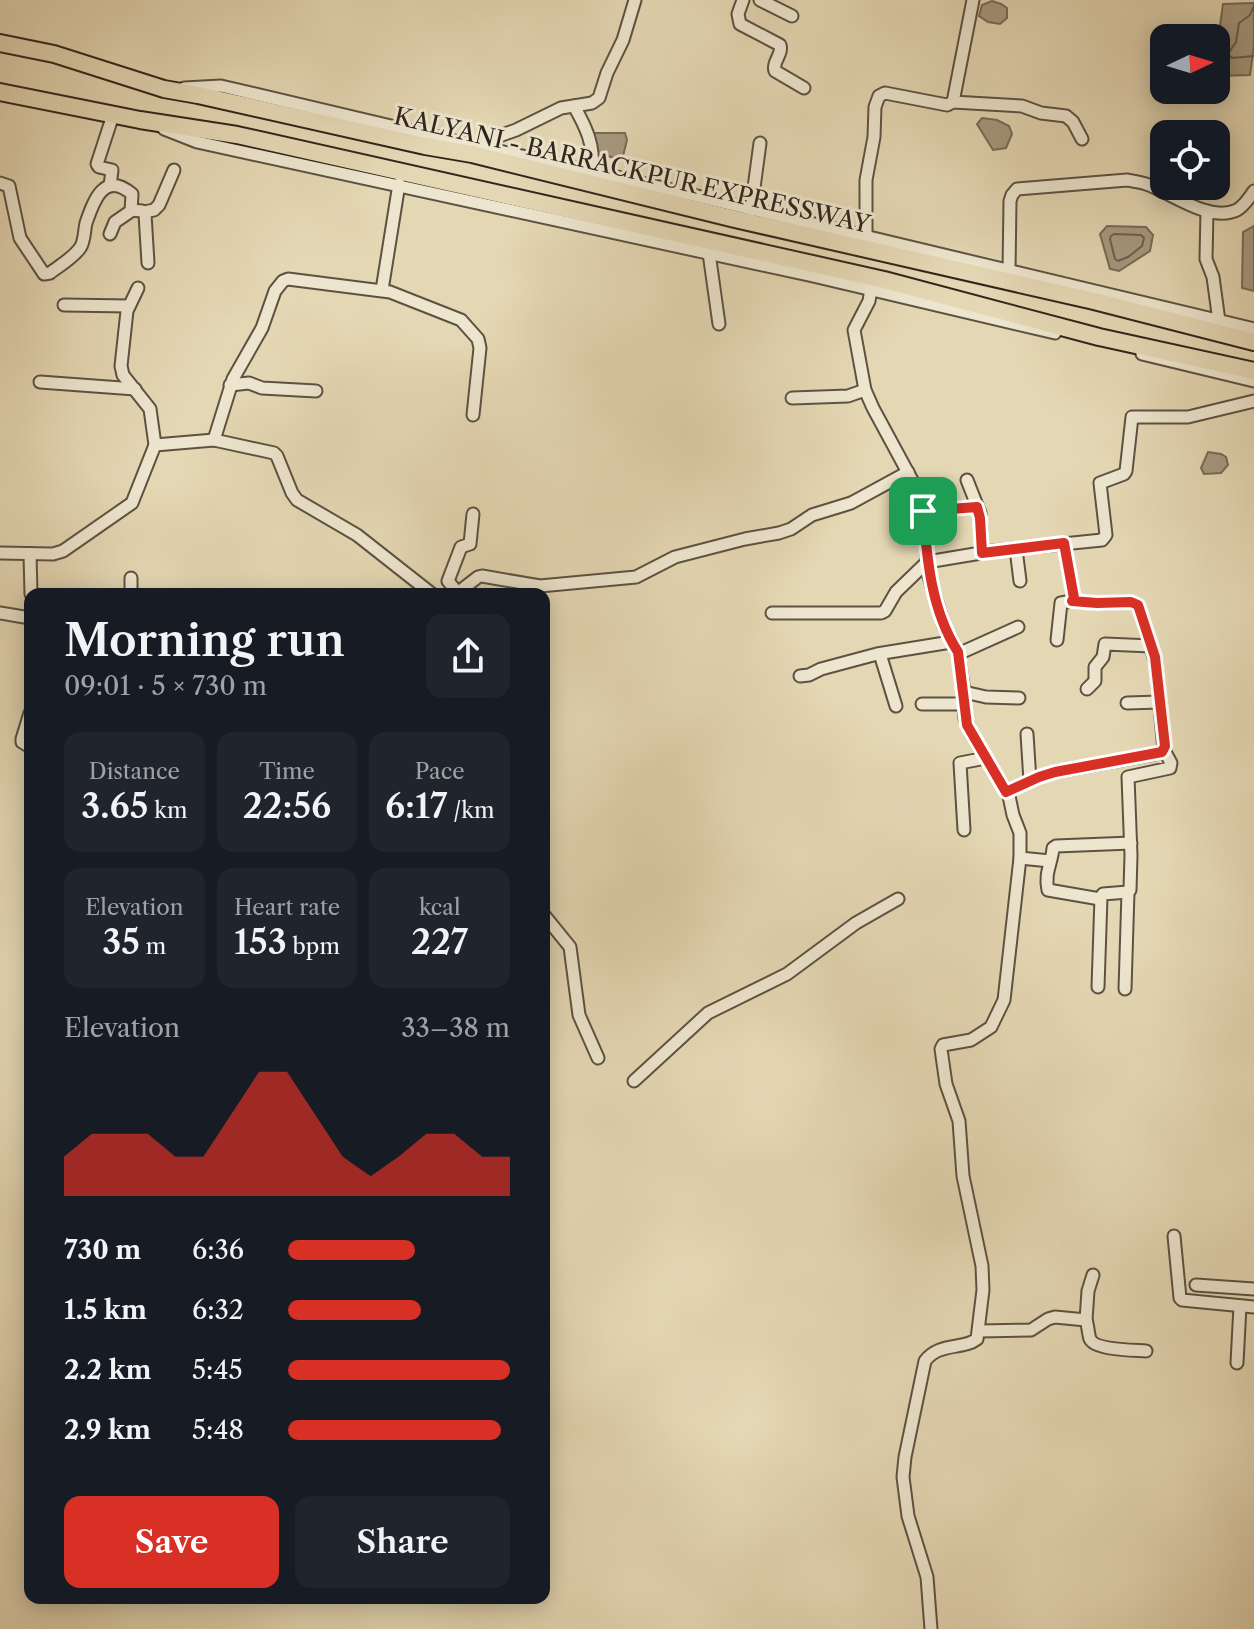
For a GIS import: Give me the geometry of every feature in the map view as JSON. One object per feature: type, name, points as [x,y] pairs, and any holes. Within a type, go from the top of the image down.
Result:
[{"type":"highway","name":"KALYANI - BARRACKPUR EXPRESSWAY","points":[[0,43],[54,54],[164,89],[472,154],[735,219],[1094,301],[1254,342]]},
{"type":"highway","points":[[0,92],[140,120],[237,135],[588,213],[884,280],[1099,337],[1254,371]]},
{"type":"street","points":[[480,147],[488,140],[561,108],[592,103],[599,98],[623,40],[635,0]]},
{"type":"street","points":[[743,0],[738,14],[740,24],[780,45],[775,71],[804,88]]},
{"type":"street","points":[[760,0],[792,16]]},
{"type":"street","points":[[953,102],[973,0]]},
{"type":"street","points":[[164,89],[221,86],[1254,329]]},
{"type":"street","points":[[866,238],[866,180],[874,137],[875,107],[879,96],[885,93],[947,105],[953,102],[1022,106],[1041,113],[1066,116],[1082,139]]},
{"type":"street","points":[[574,106],[590,138],[592,171]]},
{"type":"street","points":[[110,186],[112,170],[97,164],[113,115]]},
{"type":"street","points":[[140,120],[197,142],[871,289],[1254,381]]},
{"type":"street","points":[[751,210],[760,143]]},
{"type":"street","points":[[131,210],[154,210],[174,170]]},
{"type":"street","points":[[1009,272],[1010,201],[1017,189],[1127,180],[1145,183],[1207,211],[1221,213],[1235,211],[1254,191]]},
{"type":"street","points":[[0,183],[9,186],[20,238],[44,274],[80,248],[99,192],[110,186],[118,186],[130,191],[131,210],[115,222],[110,234]]},
{"type":"street","points":[[382,290],[399,184]]},
{"type":"street","points":[[1207,211],[1206,259],[1212,274],[1219,321]]},
{"type":"street","points":[[144,212],[148,263]]},
{"type":"street","points":[[709,253],[719,324]]},
{"type":"street","points":[[214,440],[230,385],[262,328],[275,291],[283,281],[294,279],[382,290],[455,317],[478,339],[480,356],[473,415]]},
{"type":"street","points":[[0,553],[53,554],[63,551],[126,509],[134,499],[155,445],[150,409],[123,375],[121,366],[129,306],[138,288]]},
{"type":"street","points":[[871,289],[869,301],[854,330],[865,390],[919,493],[927,562],[935,598],[958,654],[967,725],[1006,792],[1020,833],[1004,1000],[991,1027],[971,1040],[943,1045],[941,1049],[946,1084],[959,1121],[963,1176],[982,1266],[983,1290],[977,1339],[971,1344],[952,1345],[925,1361],[905,1457],[903,1477],[908,1516],[927,1577],[931,1629]]},
{"type":"street","points":[[64,305],[129,306]]},
{"type":"street","points":[[40,382],[135,389]]},
{"type":"street","points":[[230,385],[249,383],[264,388],[316,391]]},
{"type":"street","points":[[792,398],[848,396],[865,390]]},
{"type":"street","points":[[772,613],[883,612],[896,592],[927,562],[1102,540],[1106,537],[1100,483],[1126,471],[1132,417],[1188,417],[1254,401]]},
{"type":"street","points":[[155,445],[214,440],[274,453],[297,500],[357,535],[424,588]]},
{"type":"street","points":[[464,588],[482,576],[540,586],[636,577],[675,557],[791,529],[812,515],[856,500],[908,472]]},
{"type":"street","points":[[967,480],[980,518],[982,553]]},
{"type":"street","points":[[923,511],[977,507]]},
{"type":"street","points":[[453,588],[448,581],[461,547],[470,544],[473,514]]},
{"type":"street","points":[[1064,543],[1072,601]]},
{"type":"street","points":[[1016,549],[1020,581]]},
{"type":"street","points":[[30,554],[31,588]]},
{"type":"street","points":[[131,578],[131,588]]},
{"type":"street","points":[[1057,640],[1061,603],[1135,603],[1140,609],[1156,663],[1168,757],[1172,766],[1168,770],[1128,777],[1131,843],[1125,989]]},
{"type":"street","points":[[0,613],[24,617]]},
{"type":"street","points":[[958,654],[1018,627]]},
{"type":"street","points":[[800,676],[880,654],[951,642]]},
{"type":"street","points":[[1087,689],[1095,681],[1095,667],[1103,657],[1105,644],[1151,646]]},
{"type":"street","points":[[880,654],[896,706]]},
{"type":"street","points":[[922,704],[964,698],[1019,698]]},
{"type":"street","points":[[1127,703],[1160,702]]},
{"type":"street","points":[[1027,734],[1030,781]]},
{"type":"street","points":[[1006,792],[1055,772],[1155,754],[1168,757]]},
{"type":"street","points":[[964,830],[960,763],[986,758]]},
{"type":"street","points":[[1100,899],[1050,892],[1047,885],[1053,848],[1131,843]]},
{"type":"street","points":[[1020,858],[1050,861]]},
{"type":"street","points":[[1098,987],[1100,899],[1103,894],[1128,892]]},
{"type":"street","points":[[634,1081],[708,1013],[787,974],[856,923],[898,899]]},
{"type":"street","points":[[550,922],[570,947],[579,1015],[598,1058]]},
{"type":"street","points":[[1174,1236],[1182,1300],[1254,1307]]},
{"type":"street","points":[[1093,1275],[1088,1291],[1086,1320],[1091,1340],[1094,1344],[1113,1348],[1146,1351]]},
{"type":"street","points":[[1196,1285],[1254,1289]]},
{"type":"street","points":[[1237,1363],[1240,1306]]},
{"type":"street","points":[[979,1331],[1031,1330],[1055,1317],[1086,1320]]},
{"type":"water","points":[[992,1],[1007,8],[1007,18],[1000,24],[988,22],[979,16],[982,5]]},
{"type":"water","points":[[1254,3],[1250,75],[1230,76],[1230,24],[1220,24],[1223,4]]},
{"type":"water","points":[[982,118],[1009,126],[1012,134],[1006,148],[993,150],[977,124]]},
{"type":"water","points":[[594,133],[625,133],[627,140],[622,160],[590,151]]},
{"type":"water","points":[[1107,226],[1146,227],[1153,235],[1150,251],[1119,271],[1110,269],[1100,234]]},
{"type":"water","points":[[1254,226],[1254,291],[1242,288],[1243,232]]},
{"type":"water","points":[[1208,452],[1226,457],[1228,465],[1221,473],[1204,474],[1201,468]]},
{"type":"route","points":[[977,507],[982,553],[1064,543],[1072,601],[1131,602],[1138,605],[1156,663],[1165,746],[1162,752],[1055,772],[1006,792],[967,725],[958,652],[944,626],[929,576],[923,511],[977,507]]}]
